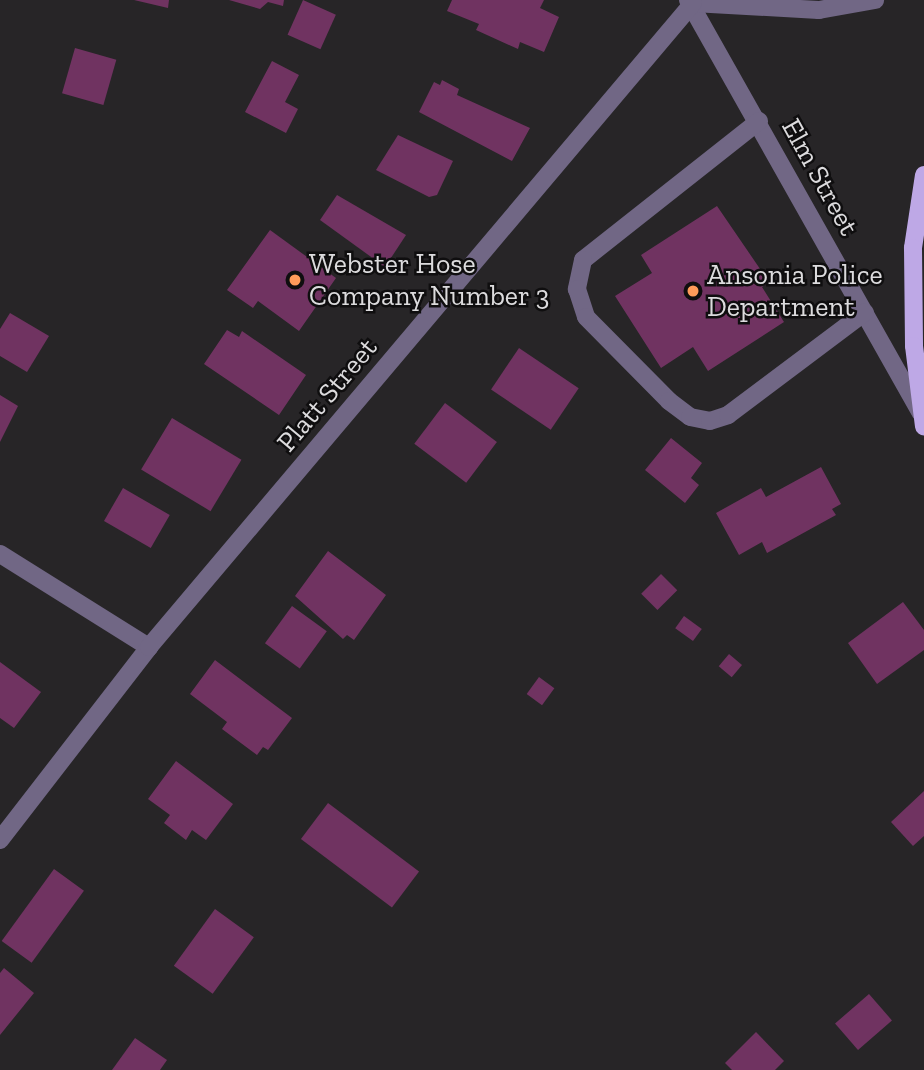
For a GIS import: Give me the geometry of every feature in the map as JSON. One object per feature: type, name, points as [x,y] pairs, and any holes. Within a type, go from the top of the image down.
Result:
[{"type":"main road","name":"Elm Street","points":[[923,420],[914,346],[914,248],[924,175]]},
{"type":"street","points":[[691,1],[818,10],[875,0]]},
{"type":"street","name":"Elm Street","points":[[691,1],[923,420]]},
{"type":"street","name":"Platt Street","points":[[0,840],[149,647],[691,1]]},
{"type":"street","points":[[759,121],[583,260],[577,289],[586,317],[669,401],[690,417],[710,421],[728,415],[865,312]]},
{"type":"street","points":[[0,554],[149,647]]},
{"type":"building","points":[[134,0],[169,0],[168,8]]},
{"type":"building","points":[[229,0],[284,0],[283,6],[268,2],[260,9]]},
{"type":"building","points":[[303,0],[336,15],[320,49],[288,35]]},
{"type":"building","points":[[452,0],[544,0],[540,8],[559,17],[544,52],[520,42],[518,49],[476,30],[479,24],[447,11]]},
{"type":"building","points":[[75,48],[116,60],[103,105],[62,93]]},
{"type":"building","points":[[272,61],[299,75],[285,102],[298,109],[286,133],[245,112]]},
{"type":"building","points":[[442,80],[459,89],[457,95],[530,128],[512,161],[419,112],[434,82],[440,85]]},
{"type":"building","points":[[398,135],[453,161],[437,195],[429,197],[376,170]]},
{"type":"building","points":[[337,195],[406,235],[385,267],[320,220]]},
{"type":"building","name":"Ansonia Police Department","points":[[717,206],[769,282],[762,287],[784,322],[708,371],[693,347],[661,368],[615,296],[652,273],[641,255]]},
{"type":"building","points":[[270,230],[336,278],[299,331],[258,301],[253,308],[227,290]]},
{"type":"building","points":[[10,313],[49,336],[27,372],[0,356],[0,329]]},
{"type":"building","points":[[227,330],[239,337],[242,331],[306,375],[279,415],[204,364]]},
{"type":"building","points":[[519,348],[579,388],[551,430],[491,389]]},
{"type":"building","points":[[0,395],[18,406],[0,442]]},
{"type":"building","points":[[445,403],[497,442],[466,483],[414,444]]},
{"type":"building","points":[[172,418],[241,460],[211,511],[141,469]]},
{"type":"building","points":[[671,438],[702,463],[691,478],[699,485],[685,503],[645,470]]},
{"type":"building","points":[[821,467],[841,504],[832,509],[836,515],[767,553],[762,542],[739,555],[716,513],[761,488],[766,497]]},
{"type":"building","points":[[123,488],[170,515],[151,548],[104,521]]},
{"type":"building","points":[[328,551],[386,595],[354,640],[347,635],[343,639],[295,596]]},
{"type":"building","points":[[661,574],[677,590],[657,610],[641,594]]},
{"type":"building","points":[[903,602],[924,630],[924,650],[877,684],[848,643]]},
{"type":"building","points":[[292,606],[327,631],[300,668],[265,643]]},
{"type":"building","points":[[684,616],[702,629],[693,641],[675,628]]},
{"type":"building","points":[[729,654],[742,665],[732,677],[719,666]]},
{"type":"building","points":[[215,660],[292,718],[268,750],[263,747],[257,755],[222,729],[227,722],[190,694]]},
{"type":"building","points":[[0,662],[41,692],[14,728],[0,718]]},
{"type":"building","points":[[539,677],[554,688],[542,705],[527,694]]},
{"type":"building","points":[[176,761],[233,804],[206,840],[192,830],[186,840],[164,823],[170,815],[148,799]]},
{"type":"building","points":[[924,791],[924,836],[913,846],[891,822]]},
{"type":"building","points":[[328,803],[419,872],[392,908],[301,839]]},
{"type":"building","points":[[54,869],[84,891],[32,963],[2,941]]},
{"type":"building","points":[[215,909],[254,937],[213,994],[174,966]]},
{"type":"building","points":[[4,968],[34,993],[0,1035],[0,973]]},
{"type":"building","points":[[869,994],[892,1020],[858,1050],[835,1024]]},
{"type":"building","points":[[756,1032],[784,1061],[775,1070],[732,1070],[725,1063]]},
{"type":"building","points":[[135,1038],[167,1060],[160,1070],[112,1070]]},
{"type":"place","name":"Webster Hose Company Number 3","points":[[295,280]]},
{"type":"place","name":"Ansonia Police Department","points":[[693,291]]}]
